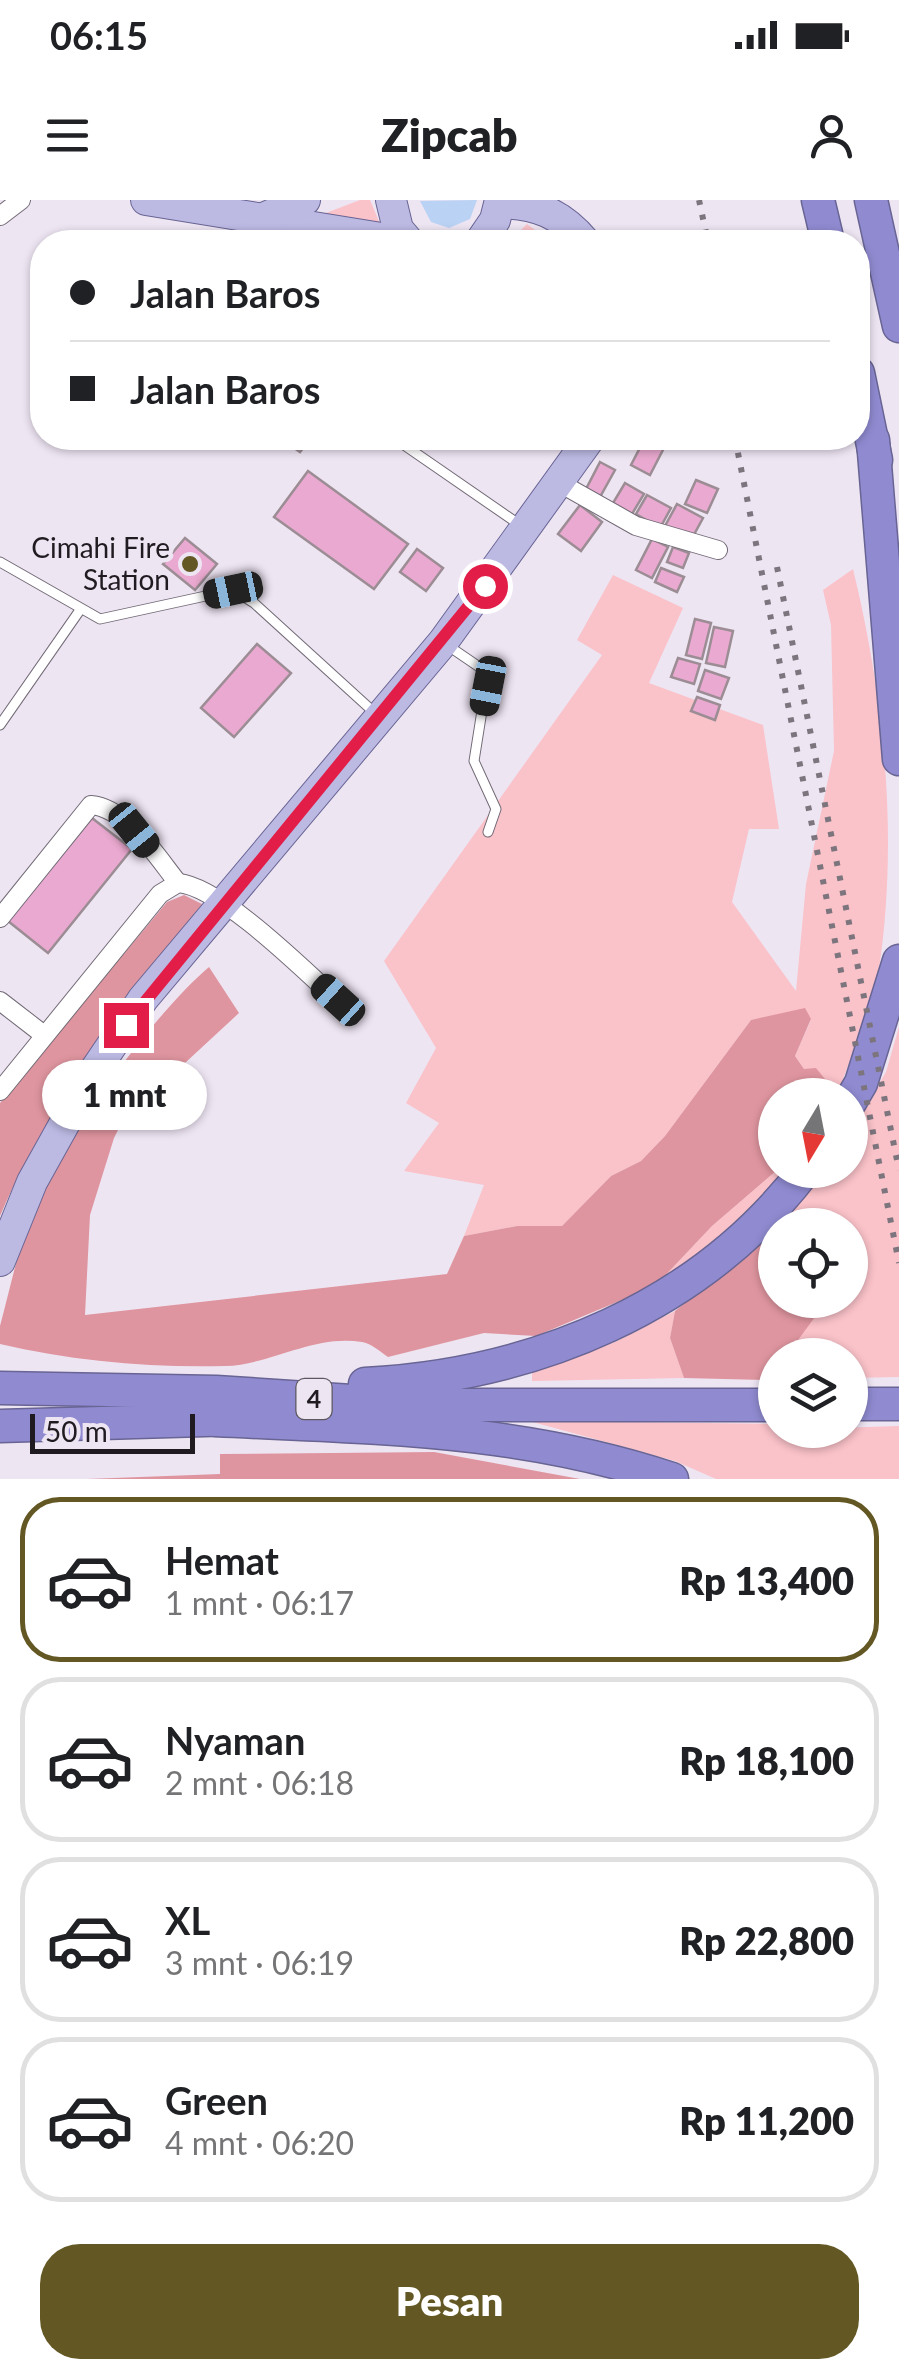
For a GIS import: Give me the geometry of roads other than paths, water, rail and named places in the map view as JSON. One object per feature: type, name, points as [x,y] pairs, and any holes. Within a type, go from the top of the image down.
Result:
[{"type":"highway","points":[[818,200],[825,230]]},
{"type":"highway","points":[[871,200],[899,326]]},
{"type":"highway","points":[[870,427],[899,582]]},
{"type":"highway","points":[[873,440],[899,758]]},
{"type":"highway","points":[[863,1078],[899,961]]},
{"type":"highway","points":[[216,1406],[417,1381],[504,1366],[556,1350],[615,1324],[709,1266],[746,1237],[789,1188]]},
{"type":"highway","name":"4","points":[[0,1388],[216,1406]]},
{"type":"highway","name":"4","points":[[0,1426],[216,1406],[758,1404]]},
{"type":"highway","points":[[868,1404],[899,1404]]},
{"type":"highway","points":[[216,1406],[471,1432],[602,1456],[672,1479]]},
{"type":"main road","points":[[146,200],[334,230]]},
{"type":"main road","points":[[392,200],[399,230]]},
{"type":"main road","points":[[580,200],[581,230]]},
{"type":"main road","points":[[261,218],[299,201]]},
{"type":"main road","points":[[490,230],[501,201],[530,204],[550,212],[571,230]]},
{"type":"main road","points":[[0,1262],[32,1182],[91,1076],[143,999],[443,642],[581,450]]},
{"type":"street","points":[[0,216],[21,200]]},
{"type":"street","points":[[558,482],[636,526],[718,550]]},
{"type":"street","points":[[0,918],[91,806],[100,806],[134,830],[178,882],[221,903],[277,944],[338,1000]]},
{"type":"street","points":[[0,1091],[160,894],[178,882]]},
{"type":"street","points":[[0,1001],[44,1035]]},
{"type":"lane","points":[[412,450],[527,529]]},
{"type":"lane","points":[[0,562],[100,619],[233,590],[254,603],[380,718]]},
{"type":"lane","points":[[0,726],[80,610]]},
{"type":"lane","points":[[443,642],[488,673],[474,761],[496,809],[488,832]]},
{"type":"water","points":[[477,200],[470,219],[449,228],[431,222],[420,201]]},
{"type":"railway","points":[[699,200],[705,230]]},
{"type":"railway","points":[[737,450],[899,1263]]},
{"type":"railway","points":[[777,567],[899,1170]]},
{"type":"place","name":"Cimahi Fire Station","points":[[190,564]]}]
